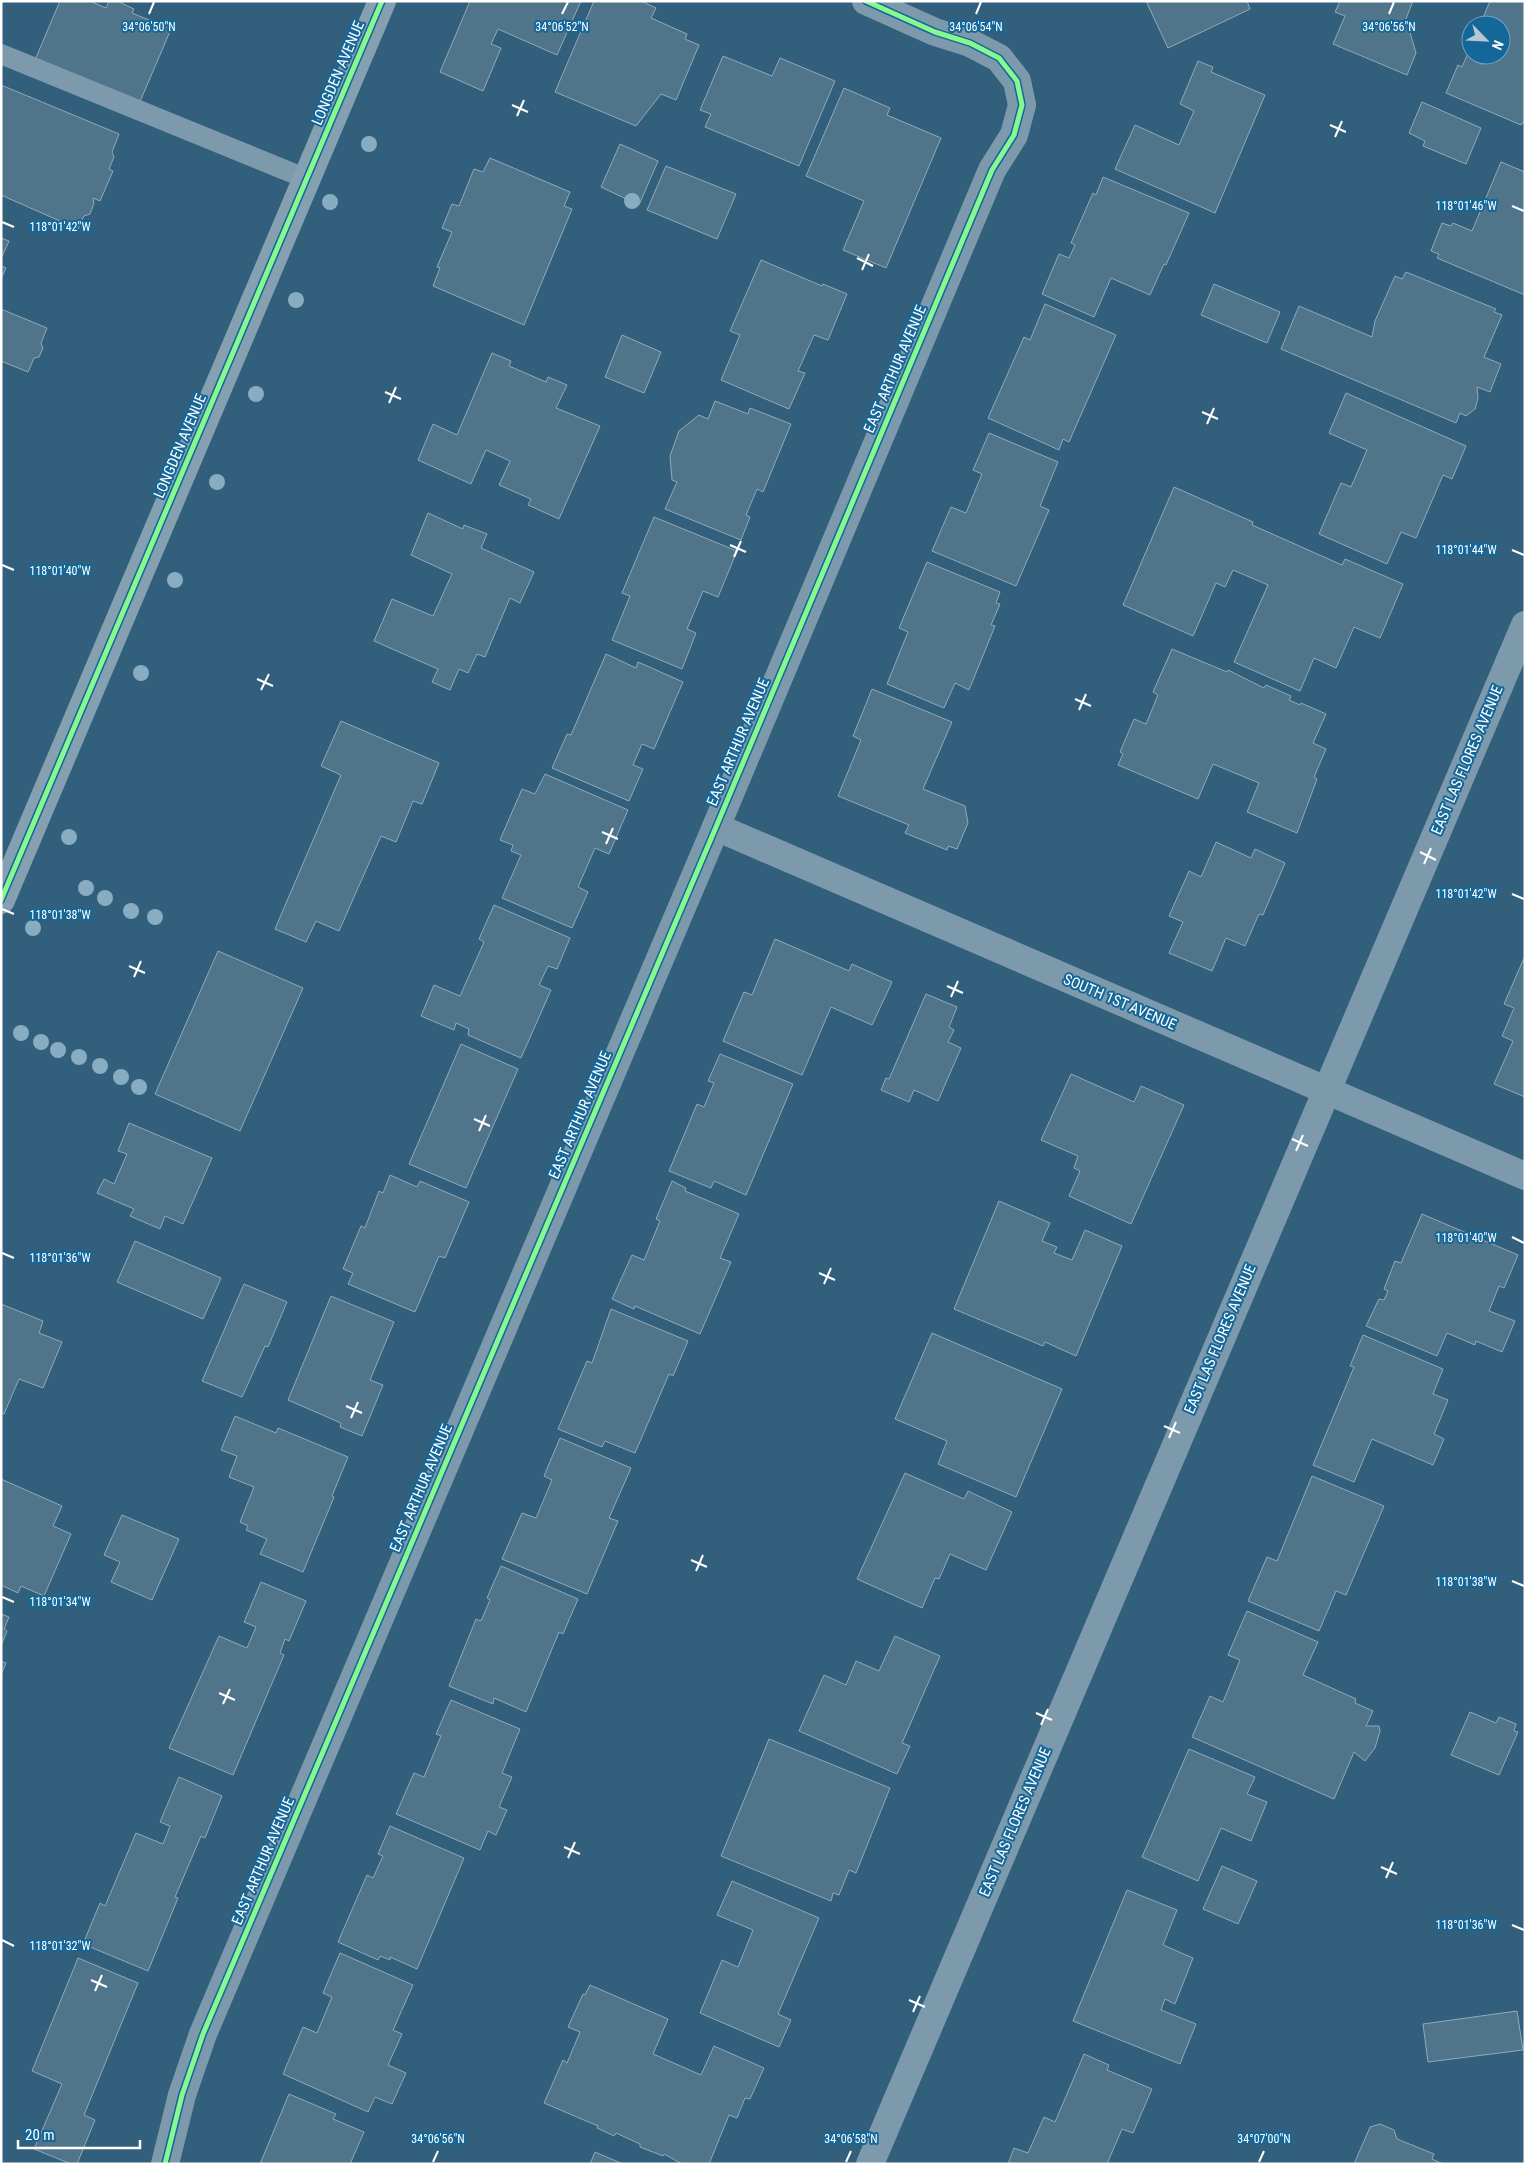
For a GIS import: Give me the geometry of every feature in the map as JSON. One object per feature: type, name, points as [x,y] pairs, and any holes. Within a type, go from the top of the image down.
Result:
[{"type":"street","name":"LONGDEN AVENUE","points":[[1,900],[382,1]]},
{"type":"street","name":"EAST ARTHUR AVENUE","points":[[165,2164],[182,2095],[203,2034],[716,827],[992,170],[1014,135],[1022,105],[1017,81],[998,58],[970,43],[934,32],[866,1]]},
{"type":"street","name":"EAST LAS FLORES AVENUE","points":[[870,2164],[1525,626]]},
{"type":"street","name":"SOUTH 1ST AVENUE","points":[[716,827],[1525,1176]]},
{"type":"lane","points":[[1,54],[307,179]]},
{"type":"building","points":[[60,1],[89,1],[106,8],[109,1],[117,1],[134,9],[132,13],[171,29],[139,104],[35,60]]},
{"type":"building","points":[[470,1],[581,1],[557,55],[498,29],[491,44],[501,48],[483,91],[440,72]]},
{"type":"building","points":[[594,1],[641,1],[656,8],[651,18],[687,34],[685,39],[699,45],[676,100],[661,94],[636,126],[555,92]]},
{"type":"building","points":[[1146,1],[1247,1],[1250,9],[1168,48]]},
{"type":"building","points":[[1340,1],[1413,1],[1404,24],[1408,26],[1416,53],[1407,75],[1333,44],[1345,16],[1335,12]]},
{"type":"building","points":[[1490,1],[1525,1],[1525,123],[1523,122],[1521,125],[1446,93],[1458,65],[1462,67],[1463,65],[1511,65],[1511,15],[1484,15]]},
{"type":"building","points":[[723,56],[772,76],[780,58],[835,81],[799,166],[705,127],[711,114],[700,110]]},
{"type":"building","points":[[1198,61],[1213,67],[1211,72],[1265,95],[1215,213],[1115,169],[1135,125],[1179,145],[1194,111],[1180,104]]},
{"type":"building","points":[[1,85],[119,134],[112,152],[114,157],[109,169],[113,171],[100,201],[93,198],[94,203],[90,214],[84,216],[78,229],[1,195]]},
{"type":"building","points":[[844,88],[890,108],[887,115],[941,138],[886,268],[843,250],[864,201],[806,176]]},
{"type":"building","points":[[1422,102],[1481,128],[1466,164],[1423,146],[1425,141],[1409,133]]},
{"type":"building","points":[[620,144],[658,161],[639,205],[601,187]]},
{"type":"building","points":[[490,158],[570,192],[564,206],[572,209],[524,325],[433,286],[440,268],[437,267],[452,232],[442,228],[452,204],[459,206],[474,169],[483,172]]},
{"type":"building","points":[[1501,162],[1525,172],[1525,295],[1437,258],[1439,254],[1431,251],[1442,223],[1451,226],[1453,223],[1472,231]]},
{"type":"building","points":[[666,166],[736,194],[717,239],[647,210]]},
{"type":"building","points":[[1103,177],[1189,213],[1166,265],[1164,264],[1150,295],[1111,278],[1094,317],[1042,294],[1059,254],[1069,258],[1075,245],[1071,243],[1093,193],[1096,195]]},
{"type":"building","points":[[1,238],[9,241],[1,259]]},
{"type":"building","points":[[761,260],[822,286],[823,284],[847,294],[828,340],[814,335],[798,371],[805,373],[789,409],[721,380],[740,335],[730,331]]},
{"type":"building","points":[[1,266],[6,268],[1,279]]},
{"type":"building","points":[[1406,272],[1496,309],[1494,312],[1502,315],[1484,357],[1501,364],[1490,392],[1477,387],[1478,398],[1475,409],[1466,416],[1460,413],[1456,423],[1281,349],[1299,306],[1372,337],[1375,321],[1395,276],[1402,279]]},
{"type":"building","points":[[1214,284],[1280,312],[1267,343],[1201,315]]},
{"type":"building","points":[[1045,304],[1116,335],[1069,442],[1063,439],[1059,450],[988,418],[1024,337],[1030,340]]},
{"type":"building","points":[[1,309],[47,328],[41,343],[43,348],[39,357],[34,358],[28,372],[1,361]]},
{"type":"building","points":[[622,335],[661,352],[644,393],[605,377]]},
{"type":"building","points":[[492,353],[511,361],[509,366],[546,382],[548,377],[567,385],[556,408],[600,426],[559,519],[528,505],[531,499],[499,485],[510,461],[486,450],[471,484],[418,460],[433,424],[457,435]]},
{"type":"building","points":[[1346,393],[1466,446],[1452,479],[1443,475],[1416,538],[1401,532],[1387,564],[1319,534],[1341,483],[1351,487],[1367,450],[1329,433]]},
{"type":"building","points":[[715,401],[748,414],[750,408],[791,424],[763,492],[757,489],[746,515],[750,517],[741,540],[665,509],[677,482],[672,480],[670,456],[679,431],[699,415],[708,419]]},
{"type":"building","points":[[989,433],[1058,462],[1040,506],[1049,510],[1016,586],[932,551],[951,507],[966,513],[982,474],[973,470]]},
{"type":"building","points":[[1174,487],[1253,522],[1252,525],[1342,565],[1345,559],[1403,584],[1380,638],[1354,627],[1336,668],[1314,658],[1300,691],[1234,662],[1268,585],[1233,570],[1225,587],[1216,583],[1193,636],[1123,605]]},
{"type":"building","points":[[428,513],[463,529],[464,525],[487,534],[481,548],[534,572],[520,603],[510,598],[485,657],[477,654],[468,673],[459,669],[450,690],[432,682],[438,669],[374,641],[392,599],[433,616],[452,574],[411,555]]},
{"type":"building","points":[[654,517],[737,551],[718,597],[703,591],[687,629],[696,633],[682,669],[612,640],[630,596],[622,593]]},
{"type":"building","points":[[927,562],[1000,592],[996,603],[1000,604],[991,625],[995,626],[969,690],[955,683],[944,708],[887,684],[908,632],[899,628]]},
{"type":"building","points":[[1172,649],[1227,672],[1228,670],[1264,688],[1266,685],[1291,696],[1289,700],[1326,714],[1313,743],[1326,749],[1314,777],[1317,779],[1297,833],[1247,812],[1259,783],[1213,764],[1198,799],[1118,765],[1123,754],[1120,752],[1134,719],[1146,724],[1158,695],[1153,692]]},
{"type":"building","points":[[606,654],[636,668],[638,662],[683,682],[654,749],[642,744],[633,765],[643,769],[629,801],[552,768],[567,734],[571,735]]},
{"type":"building","points":[[872,689],[952,722],[923,789],[965,806],[968,823],[957,849],[948,846],[947,850],[905,833],[909,825],[838,796],[861,740],[853,736]]},
{"type":"building","points":[[341,721],[439,763],[422,804],[413,801],[396,842],[381,836],[339,931],[316,921],[306,942],[275,929],[341,775],[321,766]]},
{"type":"building","points":[[545,774],[628,810],[609,854],[595,848],[578,887],[588,892],[572,928],[502,898],[521,855],[511,851],[513,845],[500,840],[522,789],[535,794]]},
{"type":"building","points":[[1216,842],[1251,858],[1255,849],[1285,863],[1263,915],[1259,914],[1245,946],[1226,938],[1212,971],[1169,953],[1183,922],[1169,916],[1189,871],[1201,877]]},
{"type":"building","points":[[494,905],[570,938],[557,969],[548,966],[539,985],[551,990],[521,1058],[468,1035],[469,1029],[456,1023],[454,1030],[421,1016],[434,985],[460,996],[484,942],[479,939]]},
{"type":"building","points":[[775,939],[849,971],[852,964],[892,982],[872,1025],[831,1007],[802,1075],[723,1041],[744,992],[752,995]]},
{"type":"building","points":[[218,951],[303,988],[240,1131],[155,1094]]},
{"type":"building","points":[[1524,958],[1525,1097],[1494,1084],[1513,1041],[1502,1036],[1514,1008],[1504,1004]]},
{"type":"building","points":[[926,994],[957,1007],[949,1027],[954,1030],[948,1042],[961,1048],[938,1101],[914,1090],[909,1102],[881,1090],[886,1078],[889,1079]]},
{"type":"building","points":[[461,1044],[518,1069],[466,1188],[409,1164]]},
{"type":"building","points":[[720,1054],[793,1084],[746,1195],[714,1181],[711,1188],[669,1171],[697,1104],[704,1107],[714,1083],[708,1081]]},
{"type":"building","points":[[1071,1074],[1134,1102],[1141,1086],[1184,1105],[1131,1224],[1069,1196],[1080,1171],[1074,1168],[1078,1156],[1041,1140]]},
{"type":"building","points":[[129,1123],[212,1158],[183,1224],[165,1216],[160,1229],[130,1216],[134,1209],[97,1193],[104,1179],[114,1184],[127,1154],[118,1151]]},
{"type":"building","points":[[390,1175],[417,1187],[420,1181],[469,1202],[445,1258],[439,1256],[415,1312],[348,1284],[353,1273],[343,1269],[361,1226],[365,1228],[379,1191],[383,1193]]},
{"type":"building","points":[[672,1181],[686,1188],[685,1191],[739,1214],[720,1258],[731,1262],[700,1334],[635,1306],[634,1309],[612,1299],[632,1255],[644,1260],[660,1221],[656,1219]]},
{"type":"building","points":[[999,1201],[1050,1223],[1042,1241],[1057,1247],[1054,1253],[1072,1260],[1085,1230],[1122,1246],[1076,1356],[1045,1342],[1043,1346],[954,1309]]},
{"type":"building","points":[[1422,1214],[1518,1255],[1504,1288],[1499,1286],[1489,1311],[1515,1321],[1502,1352],[1476,1341],[1475,1345],[1447,1333],[1437,1356],[1366,1326],[1379,1299],[1384,1300],[1388,1291],[1384,1289],[1395,1261],[1401,1263]]},
{"type":"building","points":[[135,1241],[221,1278],[203,1319],[117,1282]]},
{"type":"building","points":[[244,1284],[287,1302],[268,1347],[265,1346],[242,1397],[202,1381]]},
{"type":"building","points":[[331,1296],[394,1322],[370,1380],[383,1385],[362,1436],[340,1427],[341,1423],[288,1400]]},
{"type":"building","points":[[1,1304],[43,1321],[39,1333],[62,1342],[43,1388],[19,1379],[4,1414],[1,1413]]},
{"type":"building","points":[[611,1309],[688,1341],[673,1376],[669,1374],[635,1453],[605,1441],[602,1447],[558,1429],[587,1361],[592,1363]]},
{"type":"building","points":[[932,1333],[1062,1389],[1016,1497],[938,1464],[947,1441],[895,1419]]},
{"type":"building","points":[[1363,1335],[1443,1369],[1433,1394],[1448,1400],[1434,1434],[1444,1439],[1433,1465],[1372,1439],[1354,1482],[1313,1465],[1354,1367],[1350,1366]]},
{"type":"building","points":[[235,1416],[276,1433],[278,1428],[348,1457],[332,1496],[334,1497],[303,1572],[260,1554],[267,1539],[246,1530],[248,1526],[240,1522],[254,1487],[229,1477],[237,1456],[221,1450]]},
{"type":"building","points":[[560,1438],[631,1468],[609,1518],[618,1521],[587,1594],[502,1559],[522,1513],[536,1518],[552,1480],[544,1476]]},
{"type":"building","points":[[905,1473],[964,1499],[968,1491],[1012,1512],[986,1570],[950,1554],[939,1579],[935,1578],[922,1608],[857,1579]]},
{"type":"building","points":[[1312,1476],[1384,1506],[1346,1595],[1336,1591],[1319,1631],[1248,1601],[1267,1557],[1277,1561]]},
{"type":"building","points":[[1,1479],[62,1506],[53,1526],[71,1534],[44,1596],[21,1586],[18,1593],[1,1585]]},
{"type":"building","points":[[122,1515],[179,1539],[152,1600],[111,1582],[120,1562],[104,1555]]},
{"type":"building","points":[[501,1566],[578,1599],[563,1634],[559,1632],[526,1712],[494,1698],[493,1704],[449,1686],[476,1619],[481,1621],[490,1600],[487,1598]]},
{"type":"building","points":[[261,1582],[306,1601],[289,1641],[285,1639],[280,1653],[284,1655],[233,1775],[169,1748],[219,1636],[247,1648],[256,1627],[244,1622]]},
{"type":"building","points":[[1247,1611],[1318,1642],[1303,1675],[1356,1699],[1355,1703],[1373,1711],[1366,1726],[1379,1726],[1380,1731],[1375,1748],[1365,1761],[1354,1752],[1334,1799],[1192,1737],[1210,1696],[1223,1702],[1240,1660],[1228,1655]]},
{"type":"building","points":[[1,1614],[9,1617],[4,1629],[7,1631],[1,1646]]},
{"type":"building","points":[[895,1636],[940,1656],[902,1743],[910,1746],[897,1774],[799,1731],[824,1675],[846,1685],[856,1661],[879,1671]]},
{"type":"building","points":[[1,1661],[6,1663],[1,1675]]},
{"type":"building","points":[[451,1700],[520,1729],[502,1773],[512,1777],[499,1807],[507,1810],[496,1835],[488,1831],[480,1850],[396,1814],[414,1773],[424,1777],[441,1736],[436,1734]]},
{"type":"building","points":[[1470,1712],[1496,1723],[1499,1717],[1516,1724],[1514,1731],[1518,1732],[1499,1775],[1451,1755]]},
{"type":"building","points":[[769,1739],[890,1788],[856,1873],[849,1870],[839,1895],[833,1893],[831,1901],[721,1856]]},
{"type":"building","points":[[1189,1749],[1255,1777],[1247,1794],[1267,1802],[1251,1841],[1221,1828],[1198,1881],[1142,1857]]},
{"type":"building","points":[[179,1777],[222,1796],[205,1838],[201,1836],[175,1897],[178,1898],[148,1971],[83,1944],[100,1903],[105,1906],[136,1833],[163,1844],[170,1826],[160,1822]]},
{"type":"building","points":[[390,1826],[464,1858],[417,1969],[390,1957],[390,1960],[380,1956],[378,1960],[338,1942],[367,1875],[373,1878],[383,1856],[378,1854]]},
{"type":"building","points":[[1222,1866],[1257,1881],[1238,1924],[1203,1909]]},
{"type":"building","points":[[732,1881],[819,1918],[778,2014],[791,2020],[779,2047],[700,2013],[722,1960],[738,1967],[753,1930],[717,1915]]},
{"type":"building","points":[[1127,1890],[1177,1910],[1163,1945],[1193,1958],[1175,2004],[1165,1999],[1161,2010],[1196,2024],[1180,2064],[1073,2021]]},
{"type":"building","points":[[340,1953],[413,1985],[393,2030],[402,2034],[388,2065],[406,2073],[392,2104],[375,2097],[368,2112],[283,2074],[303,2027],[317,2033],[332,1997],[323,1993]]},
{"type":"building","points":[[78,1958],[138,1983],[84,2115],[95,2120],[77,2164],[71,2164],[34,2149],[62,2084],[32,2071]]},
{"type":"building","points":[[590,1985],[668,2019],[653,2054],[701,2075],[714,2046],[764,2068],[750,2099],[745,2098],[737,2118],[729,2115],[709,2164],[682,2164],[664,2154],[663,2156],[640,2147],[640,2144],[616,2133],[614,2136],[597,2128],[598,2126],[544,2103],[563,2060],[567,2063],[580,2032],[568,2027],[583,1994],[585,1995]]},
{"type":"building","points":[[1517,2011],[1523,2050],[1428,2062],[1423,2024]]},
{"type":"building","points":[[1084,2054],[1109,2065],[1107,2070],[1152,2089],[1133,2133],[1122,2129],[1107,2164],[1008,2164],[1014,2148],[1028,2153],[1044,2117],[1055,2122]]},
{"type":"building","points":[[289,2094],[336,2114],[333,2119],[364,2132],[350,2164],[260,2164]]},
{"type":"building","points":[[1380,2124],[1394,2130],[1397,2139],[1434,2154],[1432,2159],[1443,2164],[1354,2164],[1370,2127]]},
{"type":"building","points":[[595,2152],[623,2164],[590,2164]]},
{"type":"cycle path","points":[[1,900],[382,1]]},
{"type":"cycle path","points":[[165,2164],[182,2095],[203,2034],[716,827],[992,170],[1014,135],[1022,105],[1017,81],[999,58],[970,43],[935,32],[866,1]]}]
